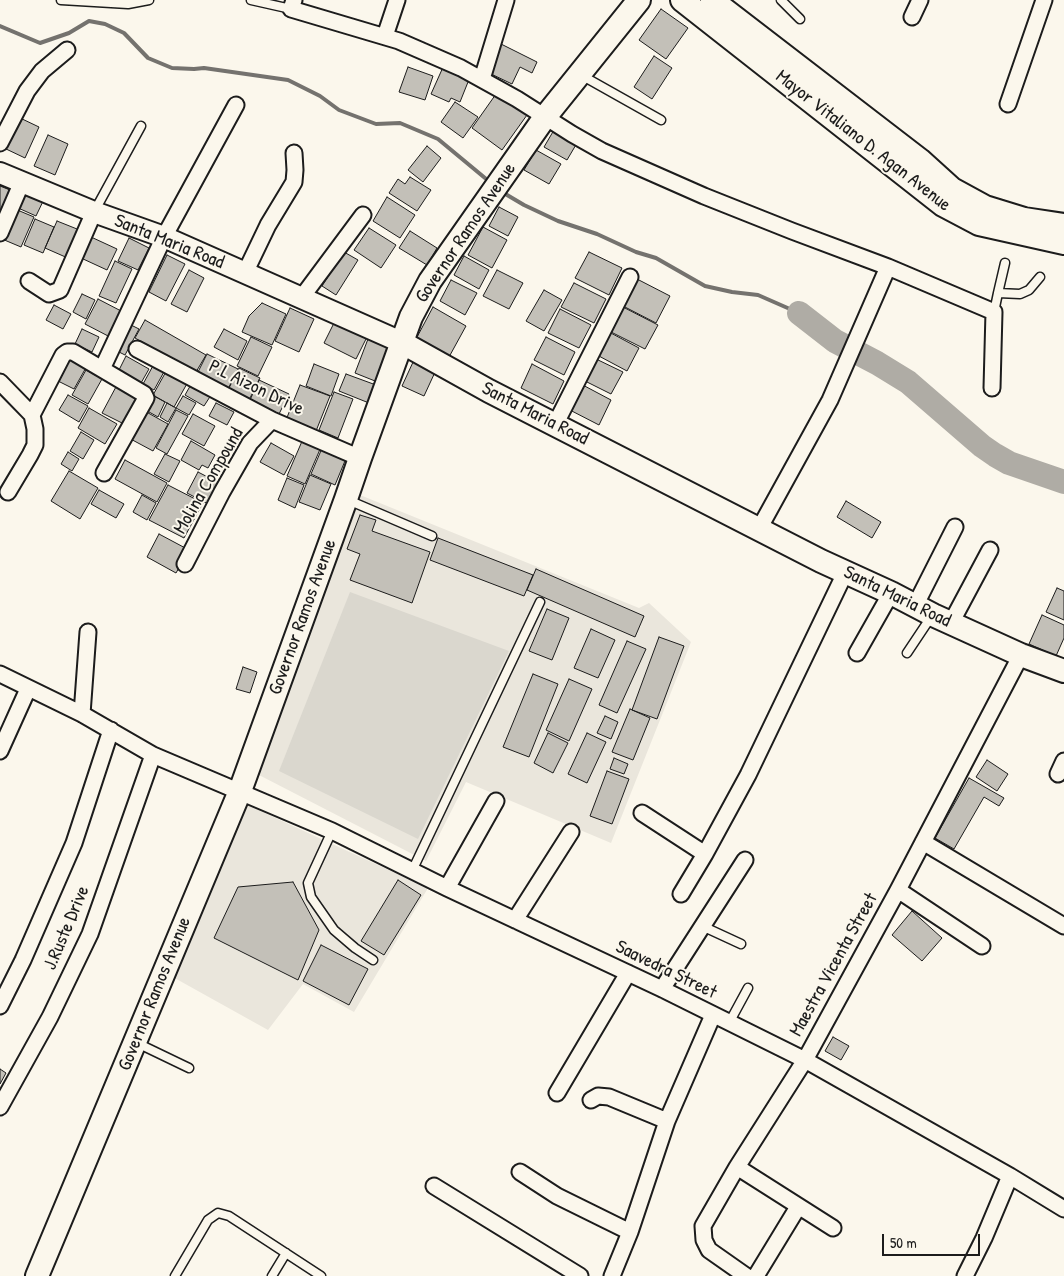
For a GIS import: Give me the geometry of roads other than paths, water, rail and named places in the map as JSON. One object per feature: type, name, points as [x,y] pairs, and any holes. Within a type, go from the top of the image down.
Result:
[{"type":"main road","name":"Governor Ramos Avenue","points":[[37,1276],[240,791],[410,317],[430,281],[545,117],[639,0]]},
{"type":"main road","name":"Mayor Vitaliano D. Agan Avenue","points":[[682,0],[948,197],[979,224],[1064,243]]},
{"type":"main road","name":"Mayor Vitaliano D. Agan Avenue","points":[[712,0],[920,160],[948,197],[1024,219],[1064,225]]},
{"type":"main road","name":"Santa Maria Road","points":[[401,342],[555,425],[759,530],[933,615],[1022,655],[1064,671]]},
{"type":"street","points":[[385,36],[397,0]]},
{"type":"street","points":[[482,79],[506,0]]},
{"type":"street","points":[[912,17],[920,0]]},
{"type":"street","points":[[1008,104],[1044,0]]},
{"type":"street","points":[[292,5],[385,36],[462,68],[602,151],[792,231],[888,267],[994,312],[992,388]]},
{"type":"street","points":[[0,143],[27,91],[42,72],[68,50]]},
{"type":"street","points":[[102,369],[164,237],[236,105]]},
{"type":"street","points":[[245,273],[268,225],[294,182],[296,170],[294,153]]},
{"type":"street","name":"Santa Maria Road","points":[[0,173],[94,212],[164,237],[401,342]]},
{"type":"street","points":[[0,233],[22,182]]},
{"type":"street","points":[[28,281],[49,294],[54,294],[60,290],[94,212]]},
{"type":"street","points":[[302,297],[363,215]]},
{"type":"street","points":[[759,530],[830,400],[888,267]]},
{"type":"street","points":[[555,425],[630,277]]},
{"type":"street","name":"P.L Aizon Drive","points":[[137,349],[272,420],[360,458]]},
{"type":"street","points":[[32,415],[63,355],[68,352],[72,352],[146,396],[104,473]]},
{"type":"street","points":[[0,382],[32,415],[35,430],[35,445],[8,492]]},
{"type":"street","name":"Molina Compound","points":[[185,564],[250,443],[272,420]]},
{"type":"street","points":[[933,615],[955,528]]},
{"type":"street","points":[[933,615],[990,550]]},
{"type":"street","points":[[681,894],[748,774],[846,572]]},
{"type":"street","points":[[857,653],[890,593]]},
{"type":"street","points":[[82,714],[88,632]]},
{"type":"street","name":"Maestra Vicenta Street","points":[[746,1276],[709,1250],[704,1240],[703,1226],[737,1167],[805,1060],[898,890],[1022,655]]},
{"type":"street","name":"Saavedra Street","points":[[0,674],[82,714],[153,755],[332,831],[447,888],[662,989],[805,1060],[1010,1176],[1064,1209]]},
{"type":"street","points":[[0,751],[28,689]]},
{"type":"street","points":[[0,1006],[23,960],[74,843],[111,730]]},
{"type":"street","name":"J.Ruste Drive","points":[[0,1107],[50,1017],[90,934],[153,755]]},
{"type":"street","points":[[447,888],[496,801]]},
{"type":"street","points":[[642,813],[705,854]]},
{"type":"street","points":[[514,920],[571,832]]},
{"type":"street","points":[[923,842],[1064,926]]},
{"type":"street","points":[[662,989],[745,860]]},
{"type":"street","points":[[898,890],[982,946]]},
{"type":"street","points":[[557,1094],[628,974]]},
{"type":"street","points":[[612,1276],[630,1232],[666,1121],[713,1015]]},
{"type":"street","points":[[591,1100],[598,1096],[609,1097],[666,1121]]},
{"type":"street","points":[[737,1167],[832,1228]]},
{"type":"street","points":[[520,1172],[558,1196],[630,1232]]},
{"type":"street","points":[[965,1276],[984,1238],[1010,1176]]},
{"type":"street","points":[[434,1186],[580,1276]]},
{"type":"street","points":[[756,1276],[798,1207]]},
{"type":"lane","points":[[61,0],[128,4],[149,0]]},
{"type":"lane","points":[[252,0],[292,5]]},
{"type":"lane","points":[[781,0],[800,18]]},
{"type":"lane","points":[[580,74],[661,120]]},
{"type":"lane","points":[[94,212],[141,126]]},
{"type":"lane","points":[[994,312],[1005,263]]},
{"type":"lane","points":[[998,293],[1020,294],[1029,290],[1040,277]]},
{"type":"lane","points":[[346,499],[432,536]]},
{"type":"lane","points":[[412,871],[540,602]]},
{"type":"lane","points":[[907,653],[933,615]]},
{"type":"lane","points":[[332,831],[308,883],[311,897],[334,930],[354,948],[373,960]]},
{"type":"lane","points":[[702,926],[741,944]]},
{"type":"lane","points":[[729,1023],[748,988]]},
{"type":"lane","points":[[136,1042],[189,1068]]},
{"type":"lane","points":[[175,1276],[208,1220],[218,1213],[230,1216],[321,1276]]},
{"type":"lane","points":[[272,1276],[286,1253]]},
{"type":"waterway","points":[[0,26],[40,43],[69,33],[89,21],[105,24],[124,33],[148,58],[172,68],[204,68],[288,80],[320,96],[339,110],[376,124],[400,123],[438,139],[491,183]]},
{"type":"waterway","points":[[502,192],[558,221],[597,234],[636,252],[656,258],[705,286],[758,295],[799,313]]},
{"type":"waterway","points":[[799,313],[835,341],[908,382],[995,455],[1009,463],[1064,482]]}]
